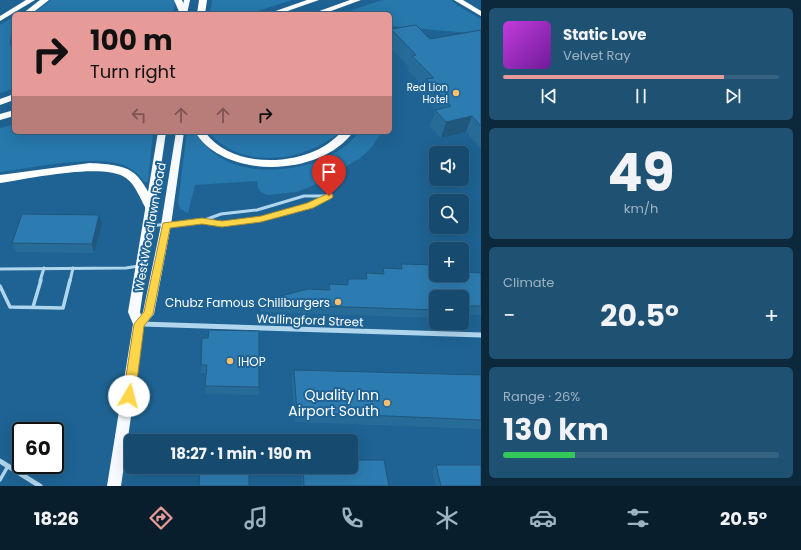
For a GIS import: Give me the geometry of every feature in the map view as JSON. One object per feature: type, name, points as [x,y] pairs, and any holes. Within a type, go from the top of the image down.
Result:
[{"type":"highway","points":[[0,19],[32,0]]},
{"type":"highway","points":[[29,12],[45,0]]},
{"type":"highway","points":[[178,0],[183,12]]},
{"type":"highway","points":[[201,12],[203,0]]},
{"type":"highway","points":[[277,12],[315,0]]},
{"type":"highway","points":[[321,12],[357,0]]},
{"type":"highway","points":[[458,0],[481,14]]},
{"type":"highway","points":[[0,102],[12,98]]},
{"type":"highway","points":[[0,117],[12,114]]},
{"type":"highway","points":[[202,134],[210,144],[228,155],[243,160],[272,164],[289,162],[313,156],[333,145],[346,134]]},
{"type":"highway","points":[[0,179],[90,167],[110,168],[131,176],[150,206]]},
{"type":"main road","points":[[184,12],[187,0]]},
{"type":"main road","name":"West Woodlawn Road","points":[[114,486],[139,324],[134,312],[140,266],[162,134]]},
{"type":"main road","name":"West Woodlawn Road","points":[[139,324],[148,314],[166,225],[180,134]]},
{"type":"street","name":"Wallingford Street","points":[[139,324],[481,335]]},
{"type":"street","points":[[0,461],[40,486]]},
{"type":"lane","points":[[147,226],[202,221],[221,214],[257,210],[304,196],[329,196],[310,205],[261,219],[222,224],[202,221]]},
{"type":"lane","points":[[0,268],[126,268],[140,266]]},
{"type":"lane","points":[[33,307],[44,268]]},
{"type":"lane","points":[[0,286],[10,307],[63,308],[74,268]]},
{"type":"lane","points":[[0,480],[8,466]]},
{"type":"shaded area","points":[[51,0],[175,0],[173,12],[35,12]]},
{"type":"shaded area","points":[[212,0],[292,0],[255,12],[210,12]]},
{"type":"shaded area","points":[[382,0],[451,0],[458,6],[481,19],[481,34],[392,26],[392,12],[347,12]]},
{"type":"shaded area","points":[[12,17],[10,45],[12,48],[12,90],[0,93],[0,25]]},
{"type":"shaded area","points":[[12,125],[12,134],[153,134],[148,182],[144,182],[136,173],[120,164],[94,161],[61,163],[0,172],[0,128]]},
{"type":"shaded area","points":[[187,134],[196,134],[203,143],[221,158],[237,165],[255,169],[274,170],[294,168],[313,163],[331,155],[347,145],[357,134],[381,134],[371,148],[359,159],[312,186],[297,192],[267,195],[261,192],[258,188],[257,181],[195,185],[188,213],[180,209],[178,203]]},
{"type":"shaded area","points":[[210,134],[337,134],[309,150],[273,158],[255,157],[238,153],[222,144]]},
{"type":"building","name":"Red Lion Hotel","points":[[416,25],[430,39],[481,30],[481,126],[472,116],[446,122],[435,110],[451,106],[426,79],[434,78],[412,56],[416,55],[392,29]]},
{"type":"building","points":[[22,214],[99,215],[92,244],[12,243]]},
{"type":"building","points":[[401,264],[429,265],[429,282],[469,282],[469,272],[481,273],[481,306],[469,306],[469,290],[429,290],[429,310],[261,304],[261,301],[308,289],[330,290],[329,284],[348,285],[348,279],[367,279],[366,273],[384,274],[383,268],[402,269]]},
{"type":"building","name":"IHOP","points":[[209,330],[259,331],[259,387],[205,386],[207,365],[201,365],[202,338],[208,338]]},
{"type":"building","name":"Quality Inn Airport South","points":[[294,370],[481,375],[481,420],[297,412]]},
{"type":"building","points":[[358,460],[384,460],[389,486],[304,486],[303,474],[358,474]]},
{"type":"building","points":[[436,465],[481,465],[481,486],[441,486]]},
{"type":"building","points":[[200,474],[249,474],[249,486],[199,486]]},
{"type":"place","name":"Red Lion Hotel","points":[[456,93]]},
{"type":"place","name":"Chubz Famous Chiliburgers","points":[[338,302]]},
{"type":"place","name":"IHOP","points":[[230,361]]},
{"type":"place","name":"Quality Inn Airport South","points":[[387,403]]},
{"type":"route","points":[[129,396],[139,324],[148,314],[166,225],[202,221],[222,224],[261,219],[310,205],[329,196]]}]
